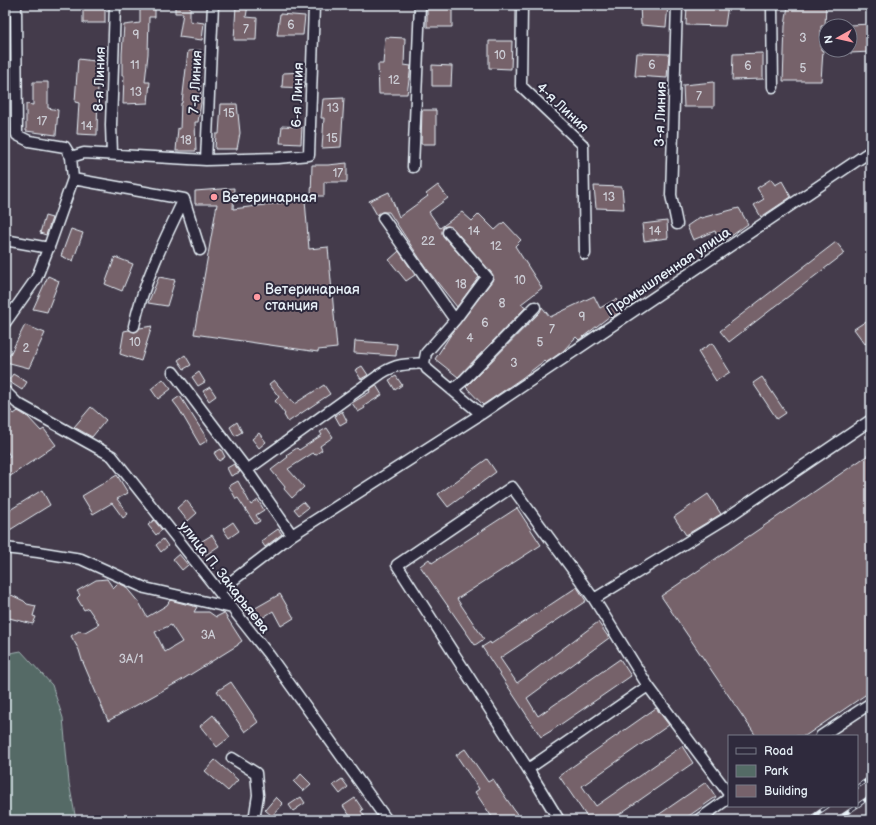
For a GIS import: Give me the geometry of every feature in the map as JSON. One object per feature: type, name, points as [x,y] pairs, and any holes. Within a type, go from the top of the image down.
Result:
[{"type":"street","points":[[5,323],[36,279],[49,248],[73,179],[71,157],[65,146],[29,141],[17,135],[16,5]]},
{"type":"street","name":"8-я Линия","points":[[112,154],[111,126],[115,5]]},
{"type":"street","name":"7-я Линия","points":[[206,160],[213,5]]},
{"type":"street","name":"6-я Линия","points":[[206,160],[278,158],[309,155],[314,5]]},
{"type":"street","points":[[413,167],[420,5]]},
{"type":"street","name":"4-я Линия","points":[[522,5],[521,86],[583,145],[585,254]]},
{"type":"street","name":"3-я Линия","points":[[677,5],[671,195],[677,224]]},
{"type":"street","points":[[772,5],[772,87]]},
{"type":"street","name":"Промышленная улица","points":[[219,591],[292,536],[481,414],[871,151]]},
{"type":"street","points":[[71,157],[84,153],[206,160]]},
{"type":"street","points":[[73,179],[184,199]]},
{"type":"street","points":[[184,199],[200,250]]},
{"type":"street","points":[[134,326],[152,270],[184,199]]},
{"type":"street","points":[[383,218],[455,320]]},
{"type":"street","points":[[448,232],[487,278],[455,320],[426,353],[424,363],[427,369],[481,414]]},
{"type":"street","points":[[5,240],[49,248]]},
{"type":"street","points":[[452,390],[463,381],[535,307]]},
{"type":"street","points":[[247,470],[393,366],[424,363]]},
{"type":"street","points":[[172,372],[247,470],[292,536]]},
{"type":"street","name":"улица П. Закарьяева","points":[[5,391],[17,403],[112,456],[269,654],[387,820]]},
{"type":"street","points":[[594,599],[725,519],[871,420]]},
{"type":"street","points":[[559,820],[528,768],[397,565],[512,487],[594,599],[648,686],[728,793]]},
{"type":"street","points":[[5,548],[81,559],[145,588],[232,608]]},
{"type":"street","points":[[528,768],[648,686]]},
{"type":"street","points":[[823,735],[871,703]]},
{"type":"street","points":[[232,758],[256,773],[258,795],[254,820]]},
{"type":"street","points":[[698,820],[728,799]]},
{"type":"green space","points":[[21,651],[52,685],[63,718],[69,783],[76,820],[5,820],[5,654]]},
{"type":"building","points":[[83,5],[105,5],[105,23],[83,23]]},
{"type":"building","points":[[140,5],[155,5],[155,17],[149,17],[148,54],[145,82],[150,82],[148,103],[123,104],[124,75],[122,75],[122,54],[124,25],[140,23]]},
{"type":"building","points":[[175,5],[190,5],[190,21],[204,23],[202,40],[179,37],[183,13],[175,13]]},
{"type":"building","points":[[236,5],[248,5],[246,17],[257,18],[256,40],[234,40]]},
{"type":"building","points":[[434,5],[452,5],[452,27],[427,27],[427,7],[434,7]]},
{"type":"building","points":[[640,5],[668,5],[666,27],[641,25]]},
{"type":"building","points":[[687,5],[728,5],[725,26],[686,25]]},
{"type":"building","points":[[788,5],[826,5],[825,18],[818,18],[818,58],[822,58],[821,81],[783,81],[785,26]]},
{"type":"building","points":[[280,14],[305,16],[303,35],[277,35]]},
{"type":"building","points":[[871,24],[871,52],[858,53],[858,25]]},
{"type":"building","points":[[385,37],[405,38],[404,65],[411,66],[407,94],[379,94],[378,64],[383,64]]},
{"type":"building","points":[[489,41],[512,41],[511,69],[489,68]]},
{"type":"building","points":[[201,50],[201,103],[198,122],[195,122],[196,151],[176,151],[178,128],[180,129],[181,103],[188,51]]},
{"type":"building","points":[[637,53],[669,54],[667,78],[635,76]]},
{"type":"building","points":[[763,53],[763,79],[732,80],[733,54]]},
{"type":"building","points":[[78,59],[103,62],[100,82],[98,82],[97,135],[77,134],[79,103],[75,102]]},
{"type":"building","points":[[432,65],[452,66],[451,86],[432,86]]},
{"type":"building","points":[[303,72],[304,88],[282,87],[283,73]]},
{"type":"building","points":[[33,82],[48,82],[48,108],[58,110],[56,135],[26,131],[26,104],[33,105]]},
{"type":"building","points":[[714,82],[714,107],[684,107],[683,85]]},
{"type":"building","points":[[344,98],[341,147],[322,148],[324,118],[321,118],[323,99]]},
{"type":"building","points":[[221,104],[237,104],[240,133],[237,149],[215,149],[216,134],[219,134]]},
{"type":"building","points":[[422,110],[436,110],[436,144],[421,144]]},
{"type":"building","points":[[282,126],[302,127],[301,144],[280,143]]},
{"type":"building","points":[[347,163],[347,182],[324,182],[324,196],[311,196],[312,165]]},
{"type":"building","points":[[771,179],[775,185],[782,181],[791,197],[761,217],[754,205],[764,199],[757,188]]},
{"type":"building","points":[[438,185],[448,198],[429,212],[440,228],[462,212],[472,221],[479,214],[495,230],[504,222],[521,240],[515,246],[542,288],[521,304],[526,307],[458,377],[435,359],[450,336],[492,281],[493,275],[453,228],[447,226],[443,227],[443,236],[479,277],[457,307],[426,268],[389,212],[382,212],[377,215],[369,201],[389,192],[399,217],[428,196],[426,194]]},
{"type":"building","points":[[594,186],[622,187],[624,209],[596,208]]},
{"type":"building","name":"Ветеринарная станция","points":[[234,188],[233,209],[305,200],[309,249],[328,247],[337,348],[318,350],[318,352],[194,334],[217,204],[195,204],[195,191]]},
{"type":"building","points":[[739,208],[748,224],[720,244],[715,231],[693,240],[687,226],[700,217]]},
{"type":"building","points":[[45,216],[52,218],[46,235],[40,233]]},
{"type":"building","points":[[667,221],[668,238],[644,241],[642,224]]},
{"type":"building","points":[[71,229],[83,233],[73,261],[61,256]]},
{"type":"building","points":[[836,242],[845,253],[729,342],[720,331]]},
{"type":"building","points":[[399,251],[415,275],[406,281],[389,260]]},
{"type":"building","points":[[115,257],[133,264],[122,291],[105,284]]},
{"type":"building","points":[[48,276],[59,281],[47,312],[33,309]]},
{"type":"building","points":[[159,277],[175,280],[167,306],[148,303]]},
{"type":"building","points":[[594,296],[600,308],[616,299],[622,311],[611,318],[610,316],[579,340],[576,337],[563,351],[546,363],[544,361],[483,405],[466,387],[540,312],[542,307],[550,317]]},
{"type":"building","points":[[871,318],[871,340],[865,344],[854,329]]},
{"type":"building","points":[[25,325],[45,333],[29,368],[6,362]]},
{"type":"building","points":[[152,326],[141,361],[120,354],[124,331],[129,330],[135,332],[140,328]]},
{"type":"building","points":[[355,341],[397,344],[396,356],[354,353]]},
{"type":"building","points":[[712,343],[730,372],[716,381],[698,352]]},
{"type":"building","points":[[185,355],[191,365],[184,369],[178,360]]},
{"type":"building","points":[[362,366],[368,375],[361,379],[355,370]]},
{"type":"building","points":[[199,372],[205,382],[198,386],[192,377]]},
{"type":"building","points":[[13,374],[27,382],[22,390],[8,381]]},
{"type":"building","points":[[396,376],[402,385],[395,390],[389,380]]},
{"type":"building","points":[[762,377],[786,413],[777,419],[753,383]]},
{"type":"building","points":[[163,379],[171,389],[158,399],[151,389]]},
{"type":"building","points":[[274,380],[294,404],[324,385],[330,394],[288,422],[284,415],[285,414],[275,401],[279,397],[269,384]]},
{"type":"building","points":[[376,385],[382,395],[364,406],[365,408],[358,412],[352,403],[370,392],[369,390]]},
{"type":"building","points":[[210,387],[216,396],[209,401],[203,391]]},
{"type":"building","points":[[180,396],[208,440],[200,445],[173,401]]},
{"type":"building","points":[[5,404],[14,414],[18,411],[28,417],[41,431],[44,429],[56,445],[9,477],[5,471],[5,460],[10,456],[5,448]]},
{"type":"building","points":[[91,407],[106,420],[92,437],[74,427]]},
{"type":"building","points":[[342,411],[347,421],[340,425],[335,416]]},
{"type":"building","points":[[237,422],[242,432],[235,436],[230,427]]},
{"type":"building","points":[[327,428],[333,437],[320,446],[322,450],[315,455],[313,453],[288,469],[304,487],[292,498],[271,470],[288,457],[286,455],[297,448],[299,450],[322,435],[320,432]]},
{"type":"building","points":[[259,433],[266,442],[259,448],[252,439]]},
{"type":"building","points":[[221,449],[225,457],[219,461],[214,453]]},
{"type":"building","points":[[871,453],[871,691],[806,735],[755,735],[661,596]]},
{"type":"building","points":[[487,459],[496,472],[448,507],[438,494]]},
{"type":"building","points":[[234,464],[240,472],[231,476],[227,468]]},
{"type":"building","points":[[117,475],[128,493],[117,499],[128,514],[123,518],[112,503],[93,514],[82,496]]},
{"type":"building","points":[[238,481],[251,505],[258,500],[264,510],[256,515],[260,521],[255,524],[238,498],[236,499],[229,486]]},
{"type":"building","points":[[42,490],[50,505],[5,533],[5,513]]},
{"type":"building","points":[[708,494],[721,514],[686,535],[674,517]]},
{"type":"building","points":[[186,500],[197,513],[188,521],[177,508]]},
{"type":"building","points":[[303,502],[308,508],[299,515],[294,509]]},
{"type":"building","points":[[517,508],[541,545],[457,599],[484,639],[475,645],[420,566],[429,559],[432,563]]},
{"type":"building","points":[[154,520],[162,530],[156,535],[148,525]]},
{"type":"building","points":[[233,522],[239,531],[229,538],[223,529]]},
{"type":"building","points":[[278,529],[282,534],[265,547],[261,541]]},
{"type":"building","points":[[212,535],[219,546],[204,556],[197,544]]},
{"type":"building","points":[[163,539],[168,546],[161,552],[156,545]]},
{"type":"building","points":[[179,554],[188,565],[182,570],[173,559]]},
{"type":"building","points":[[107,579],[113,588],[118,583],[125,586],[140,604],[147,617],[167,605],[170,600],[197,607],[194,612],[209,612],[216,617],[224,613],[242,641],[180,681],[108,721],[79,650],[71,636],[79,631],[85,632],[99,624],[88,608],[84,610],[77,598],[80,595],[77,591],[96,580]],"holes":[[[171,625],[182,642],[165,652],[155,632]]]},
{"type":"building","points":[[577,587],[586,601],[500,658],[517,683],[598,622],[609,638],[527,698],[538,716],[620,659],[631,676],[541,737],[482,647],[490,642],[491,644]]},
{"type":"building","points":[[5,592],[27,604],[36,606],[33,616],[36,617],[33,624],[5,617]]},
{"type":"building","points":[[280,594],[294,618],[281,626],[273,611],[259,620],[252,610]]},
{"type":"building","points":[[231,682],[258,722],[245,732],[217,691]]},
{"type":"building","points":[[656,708],[669,725],[582,786],[596,806],[682,746],[693,763],[611,820],[589,820],[559,776]]},
{"type":"building","points":[[213,715],[230,737],[217,747],[200,726]]},
{"type":"building","points":[[465,749],[488,782],[493,779],[521,820],[494,820],[475,792],[479,789],[456,755]]},
{"type":"building","points":[[215,760],[238,780],[228,791],[205,771]]},
{"type":"building","points":[[301,774],[311,784],[303,791],[294,782]]},
{"type":"building","points":[[342,779],[348,787],[340,794],[333,785]]},
{"type":"building","points":[[706,782],[716,797],[683,820],[651,820]]},
{"type":"building","points":[[276,797],[283,804],[272,816],[265,810]]},
{"type":"building","points":[[301,797],[305,803],[293,811],[289,805]]},
{"type":"building","points":[[355,798],[363,810],[361,811],[367,820],[353,820],[343,806]]},
{"type":"railway","points":[[858,786],[871,777]]},
{"type":"railway","points":[[858,805],[871,796]]},
{"type":"railway","points":[[808,820],[827,807]]},
{"type":"railway","points":[[836,820],[856,807]]},
{"type":"place","name":"Ветеринарная","points":[[214,197]]},
{"type":"place","name":"Ветеринарная станция","points":[[257,297]]}]
